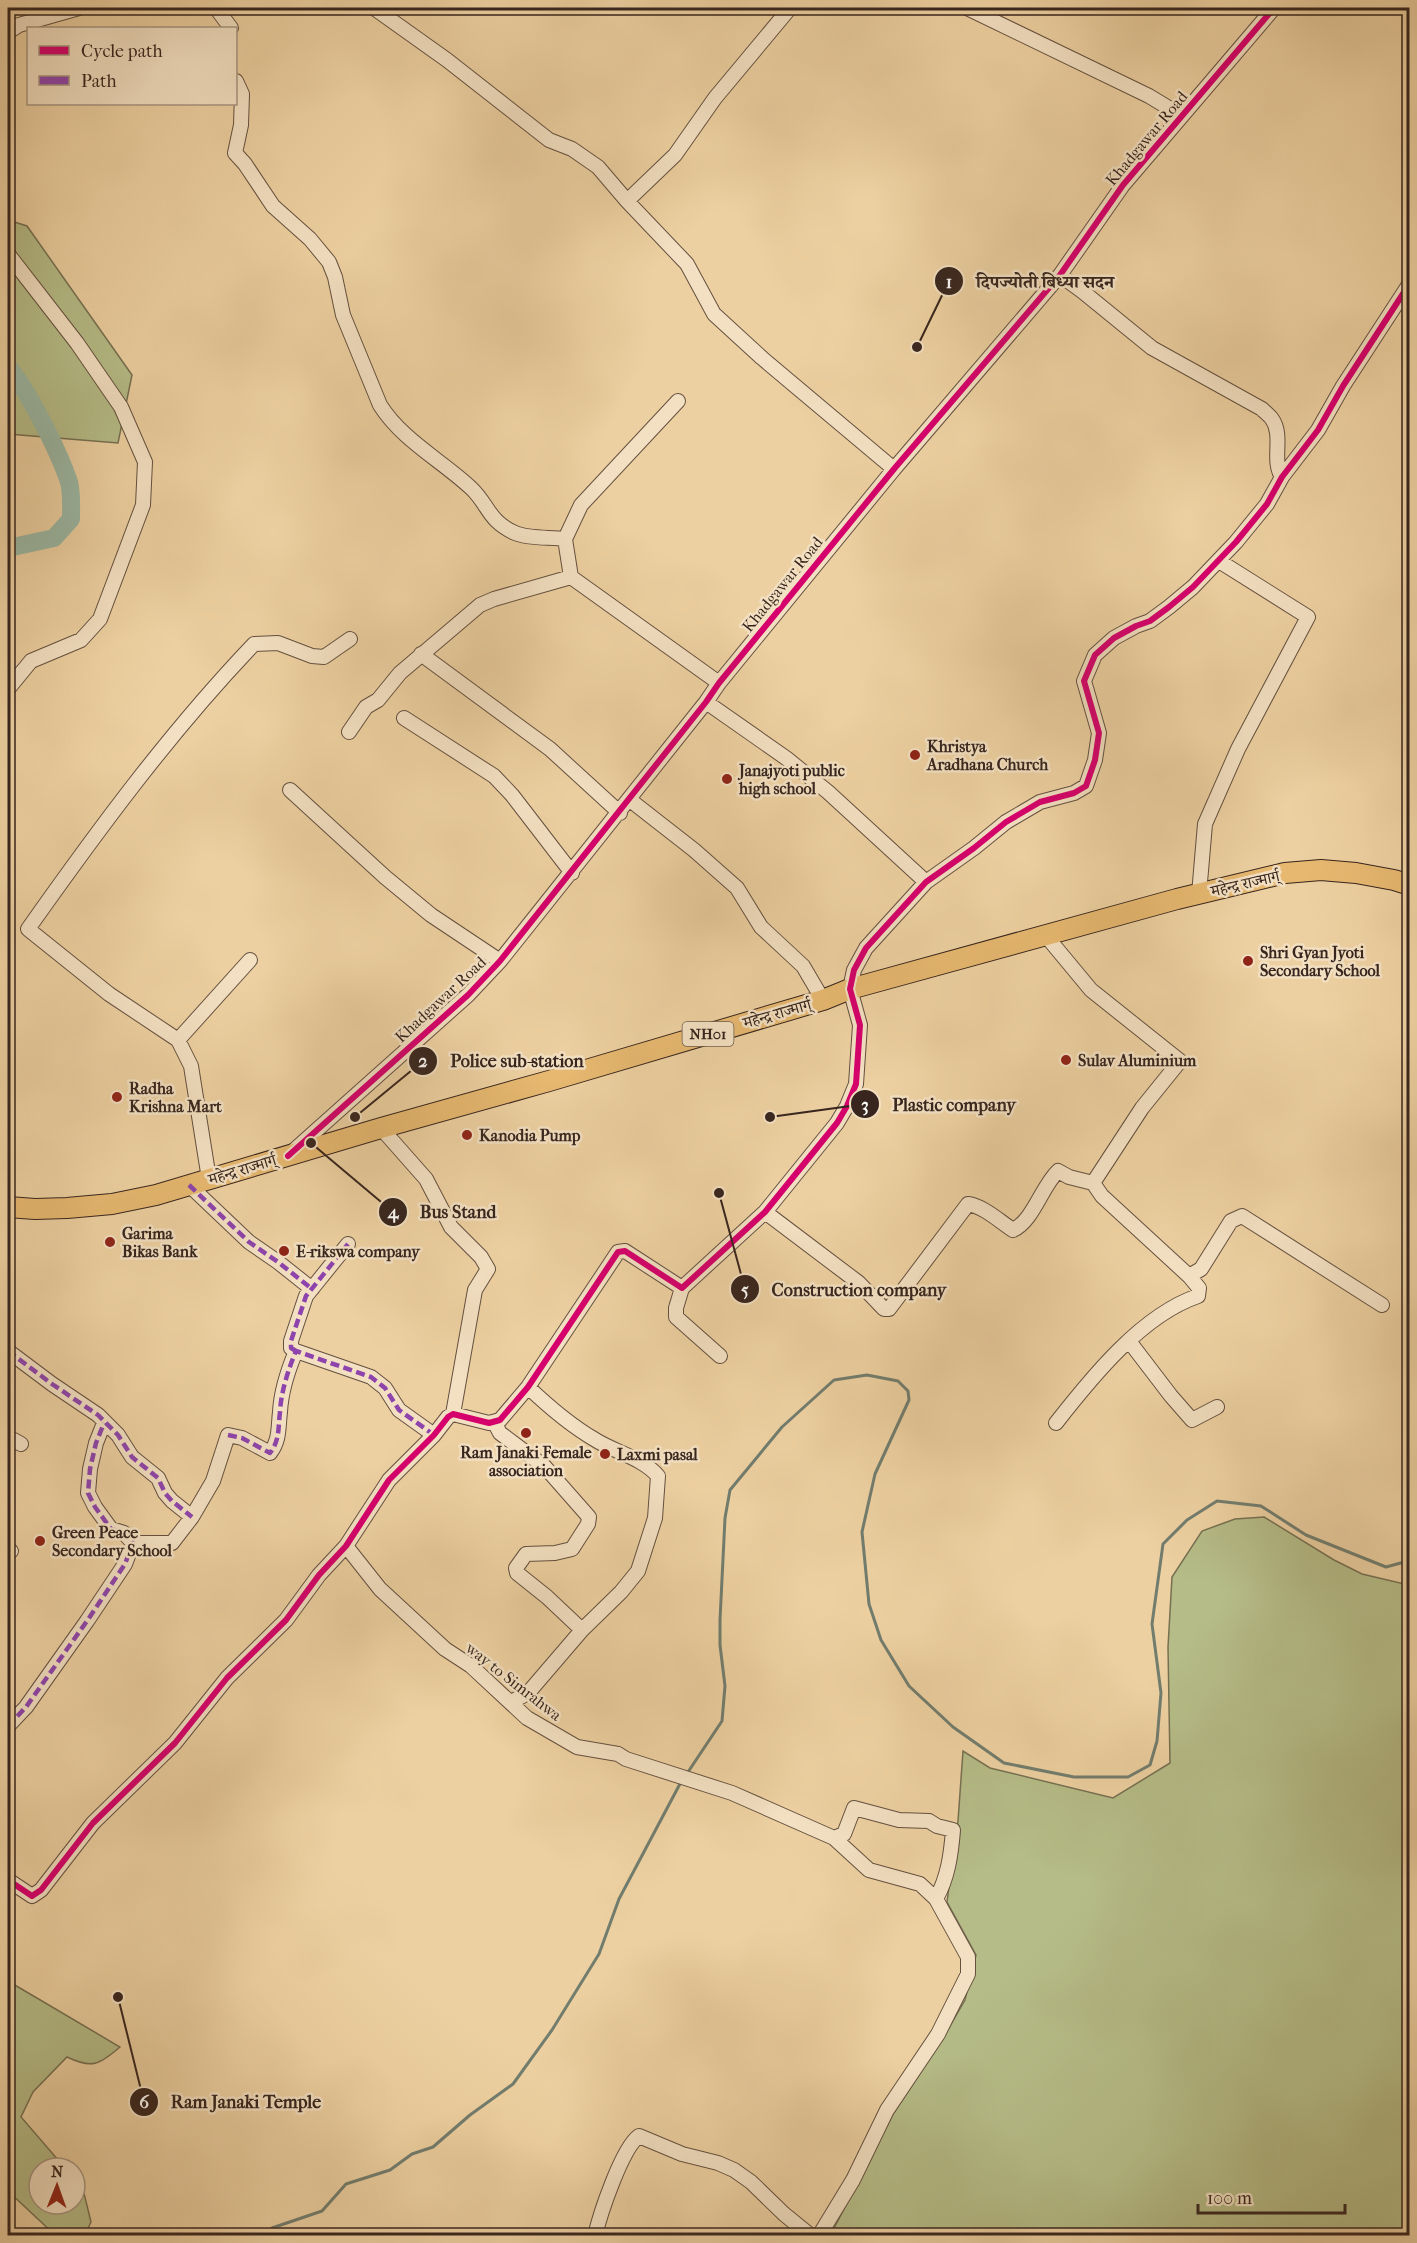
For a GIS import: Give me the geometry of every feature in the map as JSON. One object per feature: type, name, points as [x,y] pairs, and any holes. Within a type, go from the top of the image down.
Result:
[{"type":"highway","name":"महेन्द्र राज्मार्ग्","points":[[8,1207],[35,1209],[112,1204],[156,1195],[823,1000],[850,989],[1199,894],[1285,873],[1321,870],[1356,873],[1410,885]]},
{"type":"street","points":[[8,32],[19,25],[79,8]]},
{"type":"street","points":[[216,8],[230,27]]},
{"type":"street","points":[[374,8],[447,60],[549,140],[572,149],[598,167],[687,264],[714,314],[762,358],[894,469]]},
{"type":"street","points":[[627,201],[675,155],[715,98],[790,8]]},
{"type":"street","points":[[966,8],[1149,96],[1182,116]]},
{"type":"street","name":"Khadgawar Road","points":[[288,1156],[468,995],[500,961],[620,813],[719,683],[894,469],[1060,275],[1123,185],[1274,8]]},
{"type":"street","points":[[237,83],[242,94],[241,125],[236,153],[273,206],[310,239],[329,262],[335,277],[343,315],[387,417],[401,432],[430,453],[473,490],[493,519],[517,533],[565,539]]},
{"type":"street","points":[[8,254],[77,343],[121,407],[145,462],[143,505],[100,619],[81,640],[31,661],[8,689]]},
{"type":"street","points":[[1060,275],[1152,348],[1262,409],[1276,427],[1277,460],[1282,477]]},
{"type":"street","points":[[720,1356],[676,1317],[676,1308],[682,1288],[765,1212],[837,1123],[847,1106],[856,1084],[860,1025],[850,989],[855,970],[866,948],[926,882],[1006,822],[1040,802],[1074,793],[1086,786],[1095,760],[1100,733],[1084,681],[1095,655],[1114,638],[1150,621],[1169,607],[1219,561],[1267,504],[1282,477],[1318,430],[1343,386],[1410,283]]},
{"type":"street","points":[[678,401],[581,505],[565,539],[571,577],[719,683]]},
{"type":"street","points":[[1199,894],[1205,824],[1238,749],[1308,617],[1219,561]]},
{"type":"street","points":[[349,732],[366,707],[378,700],[400,673],[480,605],[571,577]]},
{"type":"street","points":[[209,1179],[191,1066],[178,1040],[109,994],[28,929],[93,837],[137,781],[223,676],[254,644],[278,643],[312,656],[324,657],[350,639]]},
{"type":"street","points":[[421,654],[550,750],[620,813]]},
{"type":"street","points":[[706,702],[786,758],[828,792],[926,882]]},
{"type":"street","points":[[404,718],[494,776],[512,795],[572,873]]},
{"type":"street","points":[[290,790],[385,877],[431,915],[500,961]]},
{"type":"street","points":[[630,800],[694,850],[737,888],[761,927],[803,966],[823,1000]]},
{"type":"street","points":[[1047,937],[1091,990],[1180,1061],[1142,1108],[1093,1183]]},
{"type":"street","points":[[178,1040],[250,960]]},
{"type":"street","points":[[381,1128],[426,1179],[451,1227],[481,1257],[488,1269],[475,1290],[453,1414]]},
{"type":"street","points":[[765,1212],[859,1283],[884,1309],[889,1309],[968,1204],[981,1206],[988,1214],[1013,1230],[1029,1216],[1058,1171],[1069,1177],[1093,1183],[1102,1196],[1189,1276],[1199,1288],[1198,1296],[1185,1300],[1115,1353],[1056,1423]]},
{"type":"street","points":[[189,1185],[249,1242],[312,1288]]},
{"type":"street","points":[[1189,1276],[1201,1269],[1231,1221],[1242,1216],[1382,1305]]},
{"type":"street","points":[[348,1244],[306,1296],[291,1341],[291,1348],[371,1377],[385,1388],[399,1410],[434,1435]]},
{"type":"street","points":[[8,1880],[32,1896],[40,1890],[93,1823],[175,1743],[227,1678],[286,1620],[319,1575],[345,1546],[389,1479],[434,1435],[448,1417],[453,1414],[494,1422],[500,1420],[528,1387],[618,1252],[625,1251],[682,1288]]},
{"type":"street","points":[[1129,1341],[1162,1396],[1192,1420],[1217,1407]]},
{"type":"street","points":[[8,1351],[98,1415],[118,1435],[132,1457],[158,1478],[165,1493],[172,1501],[192,1517]]},
{"type":"street","points":[[104,1423],[92,1460],[88,1493],[94,1507],[111,1529],[124,1533],[133,1543],[172,1543],[192,1517],[213,1481],[228,1436],[242,1438],[270,1453],[276,1445],[282,1396],[296,1351]]},
{"type":"street","points":[[511,1702],[528,1693],[582,1630],[621,1592],[638,1571],[655,1518],[658,1476],[650,1467],[593,1439],[546,1404],[528,1387]]},
{"type":"street","points":[[494,1422],[500,1432],[545,1467],[589,1517],[588,1524],[572,1549],[555,1553],[526,1554],[516,1568],[517,1573],[547,1596],[582,1630]]},
{"type":"street","points":[[8,1437],[21,1444]]},
{"type":"street","points":[[8,1726],[26,1707],[87,1621],[125,1564],[133,1543]]},
{"type":"street","name":"way to Simrahwa","points":[[345,1546],[380,1589],[444,1649],[471,1666],[527,1718],[546,1730],[577,1747],[618,1754],[626,1759],[732,1793],[834,1838],[869,1870],[920,1884],[936,1899]]},
{"type":"street","points":[[819,2235],[853,2180],[887,2110],[938,2034],[968,1974],[968,1957],[936,1899],[945,1883],[951,1857],[953,1830],[937,1826],[929,1821],[899,1820],[854,1808],[844,1834],[834,1838]]},
{"type":"street","points":[[594,2235],[601,2211],[626,2151],[639,2136],[682,2154],[718,2163],[734,2170],[811,2235]]},
{"type":"green space","points":[[8,220],[27,226],[132,375],[118,443],[8,434]]},
{"type":"green space","points":[[1264,1517],[1334,1560],[1362,1574],[1409,1585],[1409,2235],[830,2236],[893,2114],[965,2000],[976,1955],[947,1902],[958,1821],[963,1751],[990,1768],[1113,1798],[1170,1763],[1168,1647],[1172,1577],[1202,1531],[1235,1519]]},
{"type":"green space","points":[[8,1981],[120,2047],[95,2063],[83,2063],[67,2057],[33,2092],[21,2117],[55,2156],[27,2156],[27,2209],[8,2191]]},
{"type":"green space","points":[[87,2206],[91,2222],[85,2235],[55,2235],[35,2216],[87,2216]]},
{"type":"waterway","points":[[8,367],[42,422],[58,455],[71,491],[71,519],[54,538],[8,548]]},
{"type":"waterway","points":[[686,1775],[722,1721],[725,1686],[720,1645],[720,1620],[725,1518],[730,1490],[782,1427],[834,1380],[867,1375],[898,1381],[908,1391],[909,1400],[875,1474],[862,1532],[869,1604],[881,1640],[909,1686],[953,1727],[1004,1763],[1074,1777],[1128,1777],[1150,1765],[1157,1741],[1161,1693],[1152,1624],[1163,1544],[1187,1520],[1217,1501],[1261,1506],[1306,1535],[1386,1567],[1408,1561],[1410,1558]]},
{"type":"waterway","points":[[265,2236],[272,2228],[322,2211],[346,2184],[390,2170],[412,2154],[433,2147],[470,2115],[513,2084],[552,2030],[599,1954],[619,1899],[682,1780]]},
{"type":"marked path","points":[[189,1185],[249,1242],[312,1289]]},
{"type":"marked path","points":[[296,1351],[291,1348],[291,1341],[306,1296],[348,1244]]},
{"type":"marked path","points":[[8,1351],[98,1415],[118,1435],[132,1457],[158,1478],[165,1493],[172,1501],[192,1517]]},
{"type":"marked path","points":[[228,1435],[242,1438],[270,1453],[277,1439],[283,1389],[296,1351],[371,1377],[385,1388],[399,1410],[434,1435]]},
{"type":"marked path","points":[[8,1726],[26,1707],[87,1621],[125,1564],[133,1543],[124,1533],[111,1529],[88,1493],[90,1469],[96,1443],[104,1423]]},
{"type":"cycle path","points":[[288,1156],[468,995],[500,961],[719,683],[894,469],[1060,275],[1123,185],[1274,8]]},
{"type":"cycle path","points":[[8,1880],[32,1896],[41,1890],[93,1823],[175,1743],[227,1678],[286,1620],[319,1575],[346,1546],[389,1480],[434,1435],[448,1417],[453,1414],[489,1423],[500,1420],[528,1387],[618,1252],[625,1251],[682,1288],[765,1212],[837,1123],[856,1084],[860,1025],[850,989],[854,970],[866,948],[926,882],[1006,822],[1040,802],[1074,793],[1086,786],[1095,760],[1099,733],[1084,681],[1095,655],[1114,638],[1150,621],[1169,607],[1193,587],[1236,542],[1267,504],[1282,477],[1318,430],[1343,386],[1410,283]]},
{"type":"place","name":"दिपज्योती बिध्या सदन","points":[[917,347]]},
{"type":"place","name":"Khristya Aradhana Church","points":[[915,755]]},
{"type":"place","name":"Janajyoti public high school","points":[[727,779]]},
{"type":"place","name":"Shri Gyan Jyoti Secondary School","points":[[1248,961]]},
{"type":"place","name":"Sulav Aluminium","points":[[1066,1060]]},
{"type":"place","name":"Radha Krishna Mart","points":[[117,1097]]},
{"type":"place","name":"Police sub-station","points":[[355,1117]]},
{"type":"place","name":"Plastic company","points":[[770,1117]]},
{"type":"place","name":"Kanodia Pump","points":[[467,1135]]},
{"type":"place","name":"Bus Stand","points":[[311,1143]]},
{"type":"place","name":"Construction company","points":[[719,1193]]},
{"type":"place","name":"Garima Bikas Bank","points":[[110,1242]]},
{"type":"place","name":"E-rikswa company","points":[[284,1251]]},
{"type":"place","name":"Ram Janaki Female association","points":[[526,1433]]},
{"type":"place","name":"Laxmi pasal","points":[[605,1454]]},
{"type":"place","name":"Green Peace Secondary School","points":[[40,1541]]},
{"type":"place","name":"Ram Janaki Temple","points":[[118,1997]]}]
